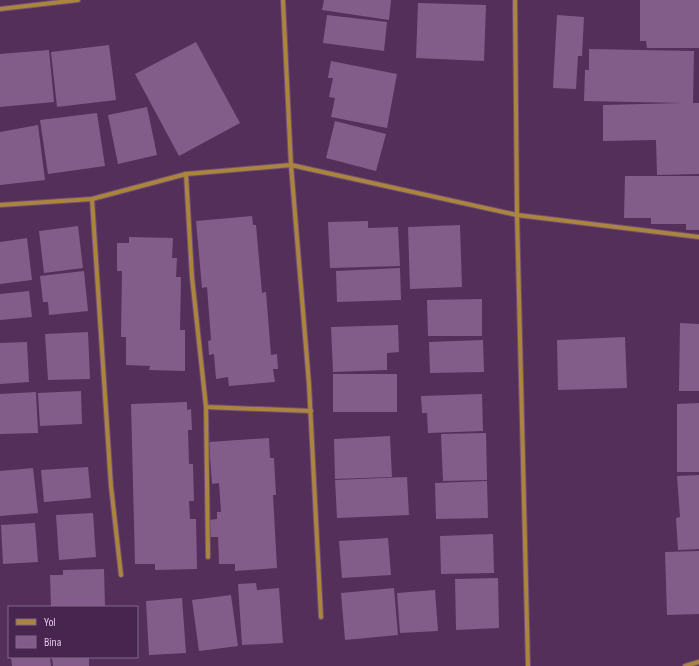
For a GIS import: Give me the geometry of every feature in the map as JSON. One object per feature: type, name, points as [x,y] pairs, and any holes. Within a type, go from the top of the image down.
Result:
[{"type":"street","points":[[0,8],[78,0]]},
{"type":"street","points":[[283,0],[291,165],[310,411],[321,618]]},
{"type":"street","points":[[515,0],[517,215],[528,666]]},
{"type":"street","points":[[0,205],[92,199],[186,174],[291,165],[517,215],[699,237]]},
{"type":"street","points":[[186,174],[192,277],[206,407],[208,557]]},
{"type":"street","points":[[92,199],[110,486],[121,575]]},
{"type":"street","points":[[206,407],[310,411]]},
{"type":"street","points":[[685,666],[699,662]]},
{"type":"building","points":[[324,0],[391,0],[389,20],[322,10]]},
{"type":"building","points":[[640,0],[699,0],[699,48],[647,48],[646,41],[640,41]]},
{"type":"building","points":[[418,3],[486,5],[484,61],[416,58]]},
{"type":"building","points":[[327,15],[387,22],[384,51],[323,43]]},
{"type":"building","points":[[557,15],[584,17],[582,56],[578,56],[576,89],[553,88]]},
{"type":"building","points":[[196,42],[240,123],[179,156],[135,74]]},
{"type":"building","points":[[109,45],[116,100],[57,107],[51,52]]},
{"type":"building","points":[[589,49],[694,51],[693,103],[699,103],[699,174],[657,175],[656,140],[603,141],[603,105],[682,103],[584,101],[585,70],[589,70]]},
{"type":"building","points":[[49,50],[54,102],[0,107],[0,54]]},
{"type":"building","points":[[331,61],[397,74],[387,128],[331,117],[335,98],[329,97],[333,78],[328,78]]},
{"type":"building","points":[[147,107],[157,155],[118,164],[108,115]]},
{"type":"building","points":[[97,113],[105,166],[48,174],[40,120]]},
{"type":"building","points":[[335,121],[386,134],[376,171],[326,158]]},
{"type":"building","points":[[38,125],[45,180],[0,185],[0,132]]},
{"type":"building","points":[[625,176],[699,176],[699,230],[686,230],[686,224],[651,224],[651,218],[624,218]]},
{"type":"building","points":[[252,216],[253,225],[256,225],[262,293],[266,292],[271,355],[277,354],[278,369],[273,369],[275,382],[229,386],[228,377],[216,379],[214,354],[209,355],[208,341],[211,340],[207,287],[202,288],[196,221]]},
{"type":"building","points":[[368,221],[368,228],[398,227],[400,266],[330,268],[328,222]]},
{"type":"building","points":[[460,225],[462,287],[410,289],[408,227]]},
{"type":"building","points":[[78,226],[83,268],[44,273],[39,231]]},
{"type":"building","points":[[129,237],[173,238],[172,258],[177,258],[176,277],[181,277],[180,330],[185,330],[185,371],[149,370],[150,366],[126,365],[126,337],[121,337],[122,271],[117,271],[117,243],[129,243]]},
{"type":"building","points":[[27,238],[32,280],[0,284],[0,242]]},
{"type":"building","points":[[400,268],[401,300],[337,302],[336,271]]},
{"type":"building","points":[[84,271],[88,311],[49,315],[48,302],[43,302],[40,276]]},
{"type":"building","points":[[29,291],[32,317],[0,320],[0,294]]},
{"type":"building","points":[[482,299],[482,336],[428,336],[427,300]]},
{"type":"building","points":[[680,323],[699,324],[699,391],[679,391]]},
{"type":"building","points":[[398,325],[399,352],[387,353],[387,370],[333,372],[331,327]]},
{"type":"building","points":[[88,332],[90,379],[48,380],[45,334]]},
{"type":"building","points":[[625,337],[627,388],[558,390],[557,340]]},
{"type":"building","points":[[483,340],[484,372],[430,373],[429,342]]},
{"type":"building","points":[[27,342],[29,382],[0,384],[0,343]]},
{"type":"building","points":[[333,374],[397,374],[397,412],[333,412]]},
{"type":"building","points":[[81,391],[82,424],[40,426],[38,393]]},
{"type":"building","points":[[36,392],[38,433],[0,434],[0,394]]},
{"type":"building","points":[[482,394],[483,431],[428,433],[427,413],[422,413],[421,396]]},
{"type":"building","points":[[187,402],[187,410],[191,409],[192,430],[188,430],[189,464],[193,464],[194,501],[189,501],[190,519],[196,519],[197,569],[155,570],[155,564],[135,564],[131,404]]},
{"type":"building","points":[[699,403],[699,472],[677,472],[677,404]]},
{"type":"building","points":[[486,433],[487,480],[443,481],[441,434]]},
{"type":"building","points":[[390,436],[392,477],[335,479],[334,439]]},
{"type":"building","points":[[269,438],[270,458],[274,458],[276,495],[273,495],[277,568],[235,571],[235,564],[219,564],[218,537],[210,537],[209,520],[217,519],[217,512],[221,512],[219,483],[212,484],[209,442]]},
{"type":"building","points":[[88,467],[91,498],[44,502],[41,470]]},
{"type":"building","points":[[33,468],[38,513],[0,516],[0,471]]},
{"type":"building","points":[[699,475],[699,549],[678,550],[676,518],[680,517],[677,476]]},
{"type":"building","points":[[407,477],[409,515],[337,518],[335,480]]},
{"type":"building","points":[[487,481],[488,518],[436,519],[435,483]]},
{"type":"building","points":[[93,513],[96,557],[59,560],[56,515]]},
{"type":"building","points":[[35,523],[38,562],[3,564],[1,525]]},
{"type":"building","points":[[493,534],[494,573],[441,574],[440,536]]},
{"type":"building","points":[[388,538],[391,575],[342,578],[339,541]]},
{"type":"building","points":[[699,551],[699,614],[667,615],[665,552]]},
{"type":"building","points":[[104,569],[105,606],[51,606],[50,575],[63,575],[63,570]]},
{"type":"building","points":[[498,578],[499,628],[456,630],[455,579]]},
{"type":"building","points":[[256,583],[257,590],[279,588],[283,643],[242,645],[238,584]]},
{"type":"building","points":[[394,588],[398,635],[345,640],[341,593]]},
{"type":"building","points":[[435,590],[438,631],[400,633],[397,593]]},
{"type":"building","points":[[231,595],[238,646],[199,651],[192,600]]},
{"type":"building","points":[[182,598],[186,653],[149,655],[146,601]]},
{"type":"building","points":[[11,658],[50,658],[51,666],[12,666]]},
{"type":"building","points":[[52,658],[89,658],[89,666],[53,666]]}]
